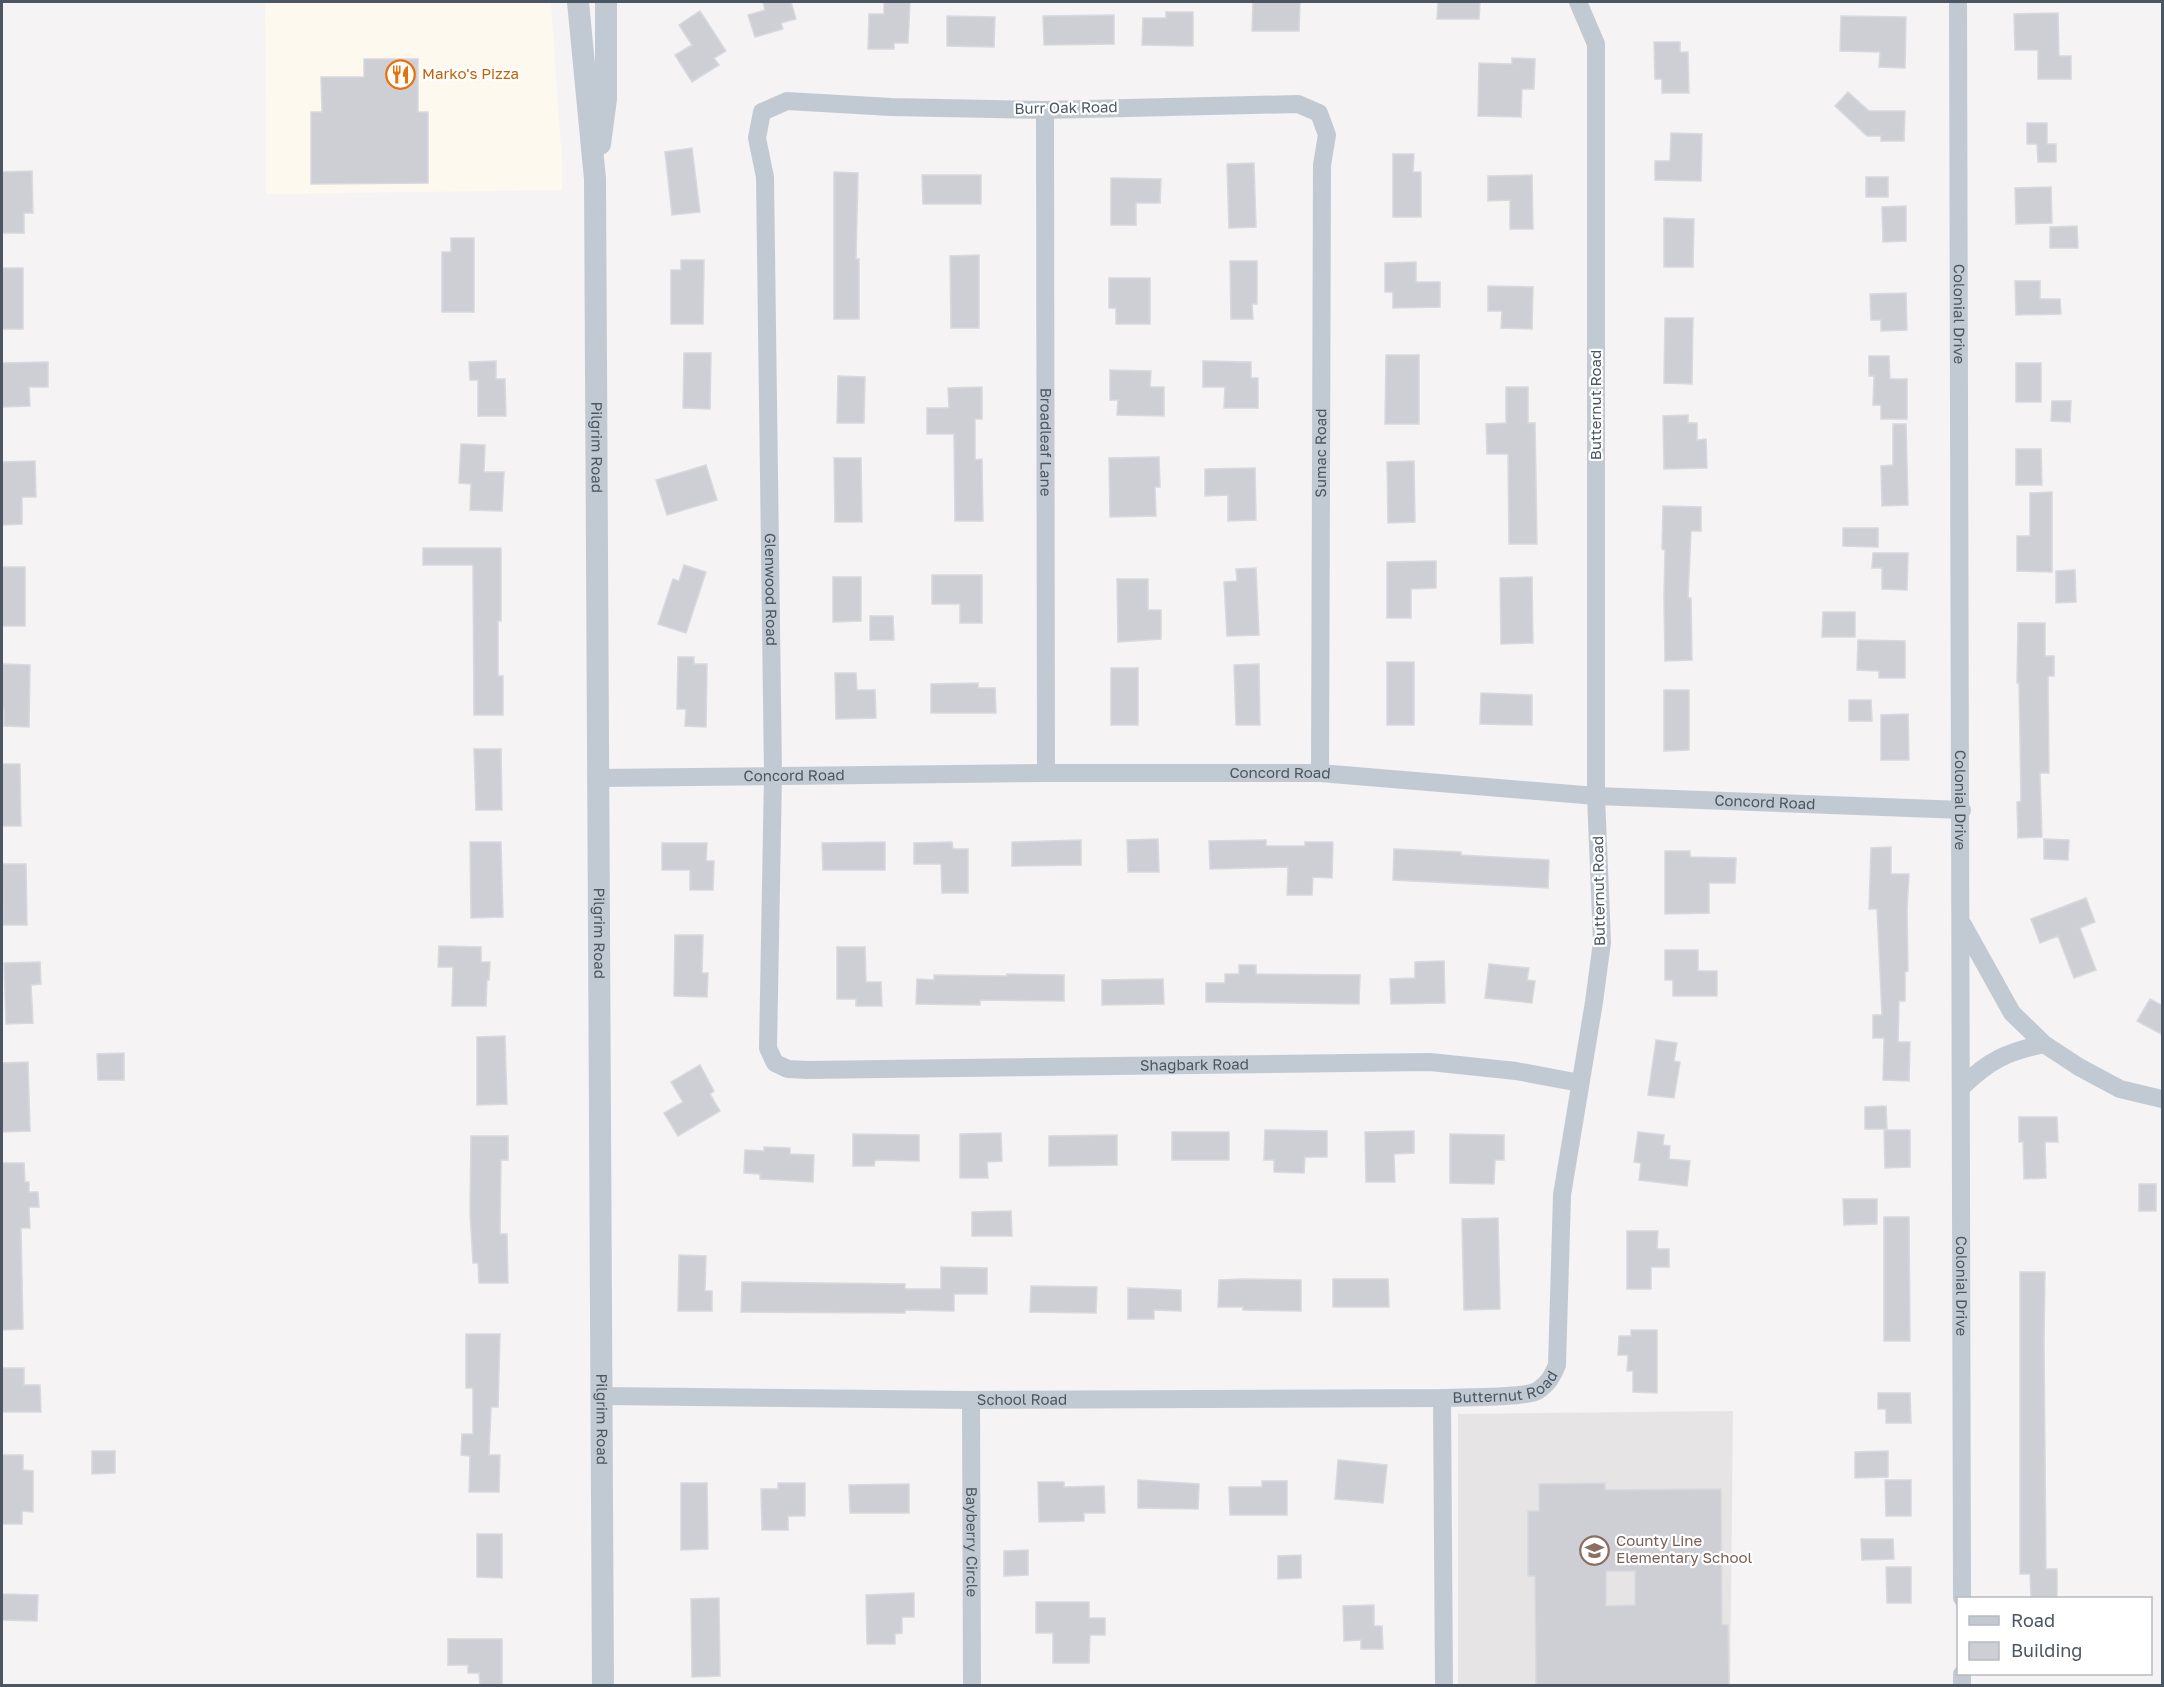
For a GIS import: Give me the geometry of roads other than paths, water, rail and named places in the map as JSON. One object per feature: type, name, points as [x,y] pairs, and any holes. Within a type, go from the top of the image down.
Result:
[{"type":"street","name":"Pilgrim Road","points":[[578,2],[595,179],[603,1686]]},
{"type":"street","name":"Pilgrim Road","points":[[595,179],[606,99],[606,2]]},
{"type":"street","name":"Butternut Road","points":[[1444,1686],[1442,1398],[1535,1392],[1551,1380],[1557,1365],[1562,1195],[1602,942],[1596,796],[1596,44],[1578,2]]},
{"type":"street","name":"Colonial Drive","points":[[1958,2],[1962,810],[1962,1597]]},
{"type":"street","name":"Burr Oak Road","points":[[787,101],[891,107],[1045,110],[1298,104],[1319,113],[1327,135]]},
{"type":"street","name":"Glenwood Road","points":[[787,101],[762,112],[757,138],[765,177],[773,775],[768,1048],[774,1062],[788,1069],[807,1070]]},
{"type":"street","name":"Broadleaf Lane","points":[[1045,110],[1046,773]]},
{"type":"street","name":"Sumac Road","points":[[1320,773],[1322,165],[1327,135]]},
{"type":"street","name":"Concord Road","points":[[598,778],[1046,773],[1320,773],[1596,796],[1962,810]]},
{"type":"street","points":[[1962,922],[2012,1013],[2044,1044],[2079,1067],[2120,1089],[2163,1099]]},
{"type":"street","points":[[1962,1087],[1982,1068],[2014,1051],[2044,1044]]},
{"type":"street","name":"Shagbark Road","points":[[807,1070],[1430,1062],[1516,1071],[1580,1083]]},
{"type":"street","name":"School Road","points":[[602,1396],[971,1400],[1442,1398]]},
{"type":"street","name":"Bayberry Circle","points":[[971,1400],[972,1686]]},
{"type":"place","name":"Marko's Pizza","points":[[401,74]]},
{"type":"place","name":"County Line Elementary School","points":[[1595,1550]]}]
